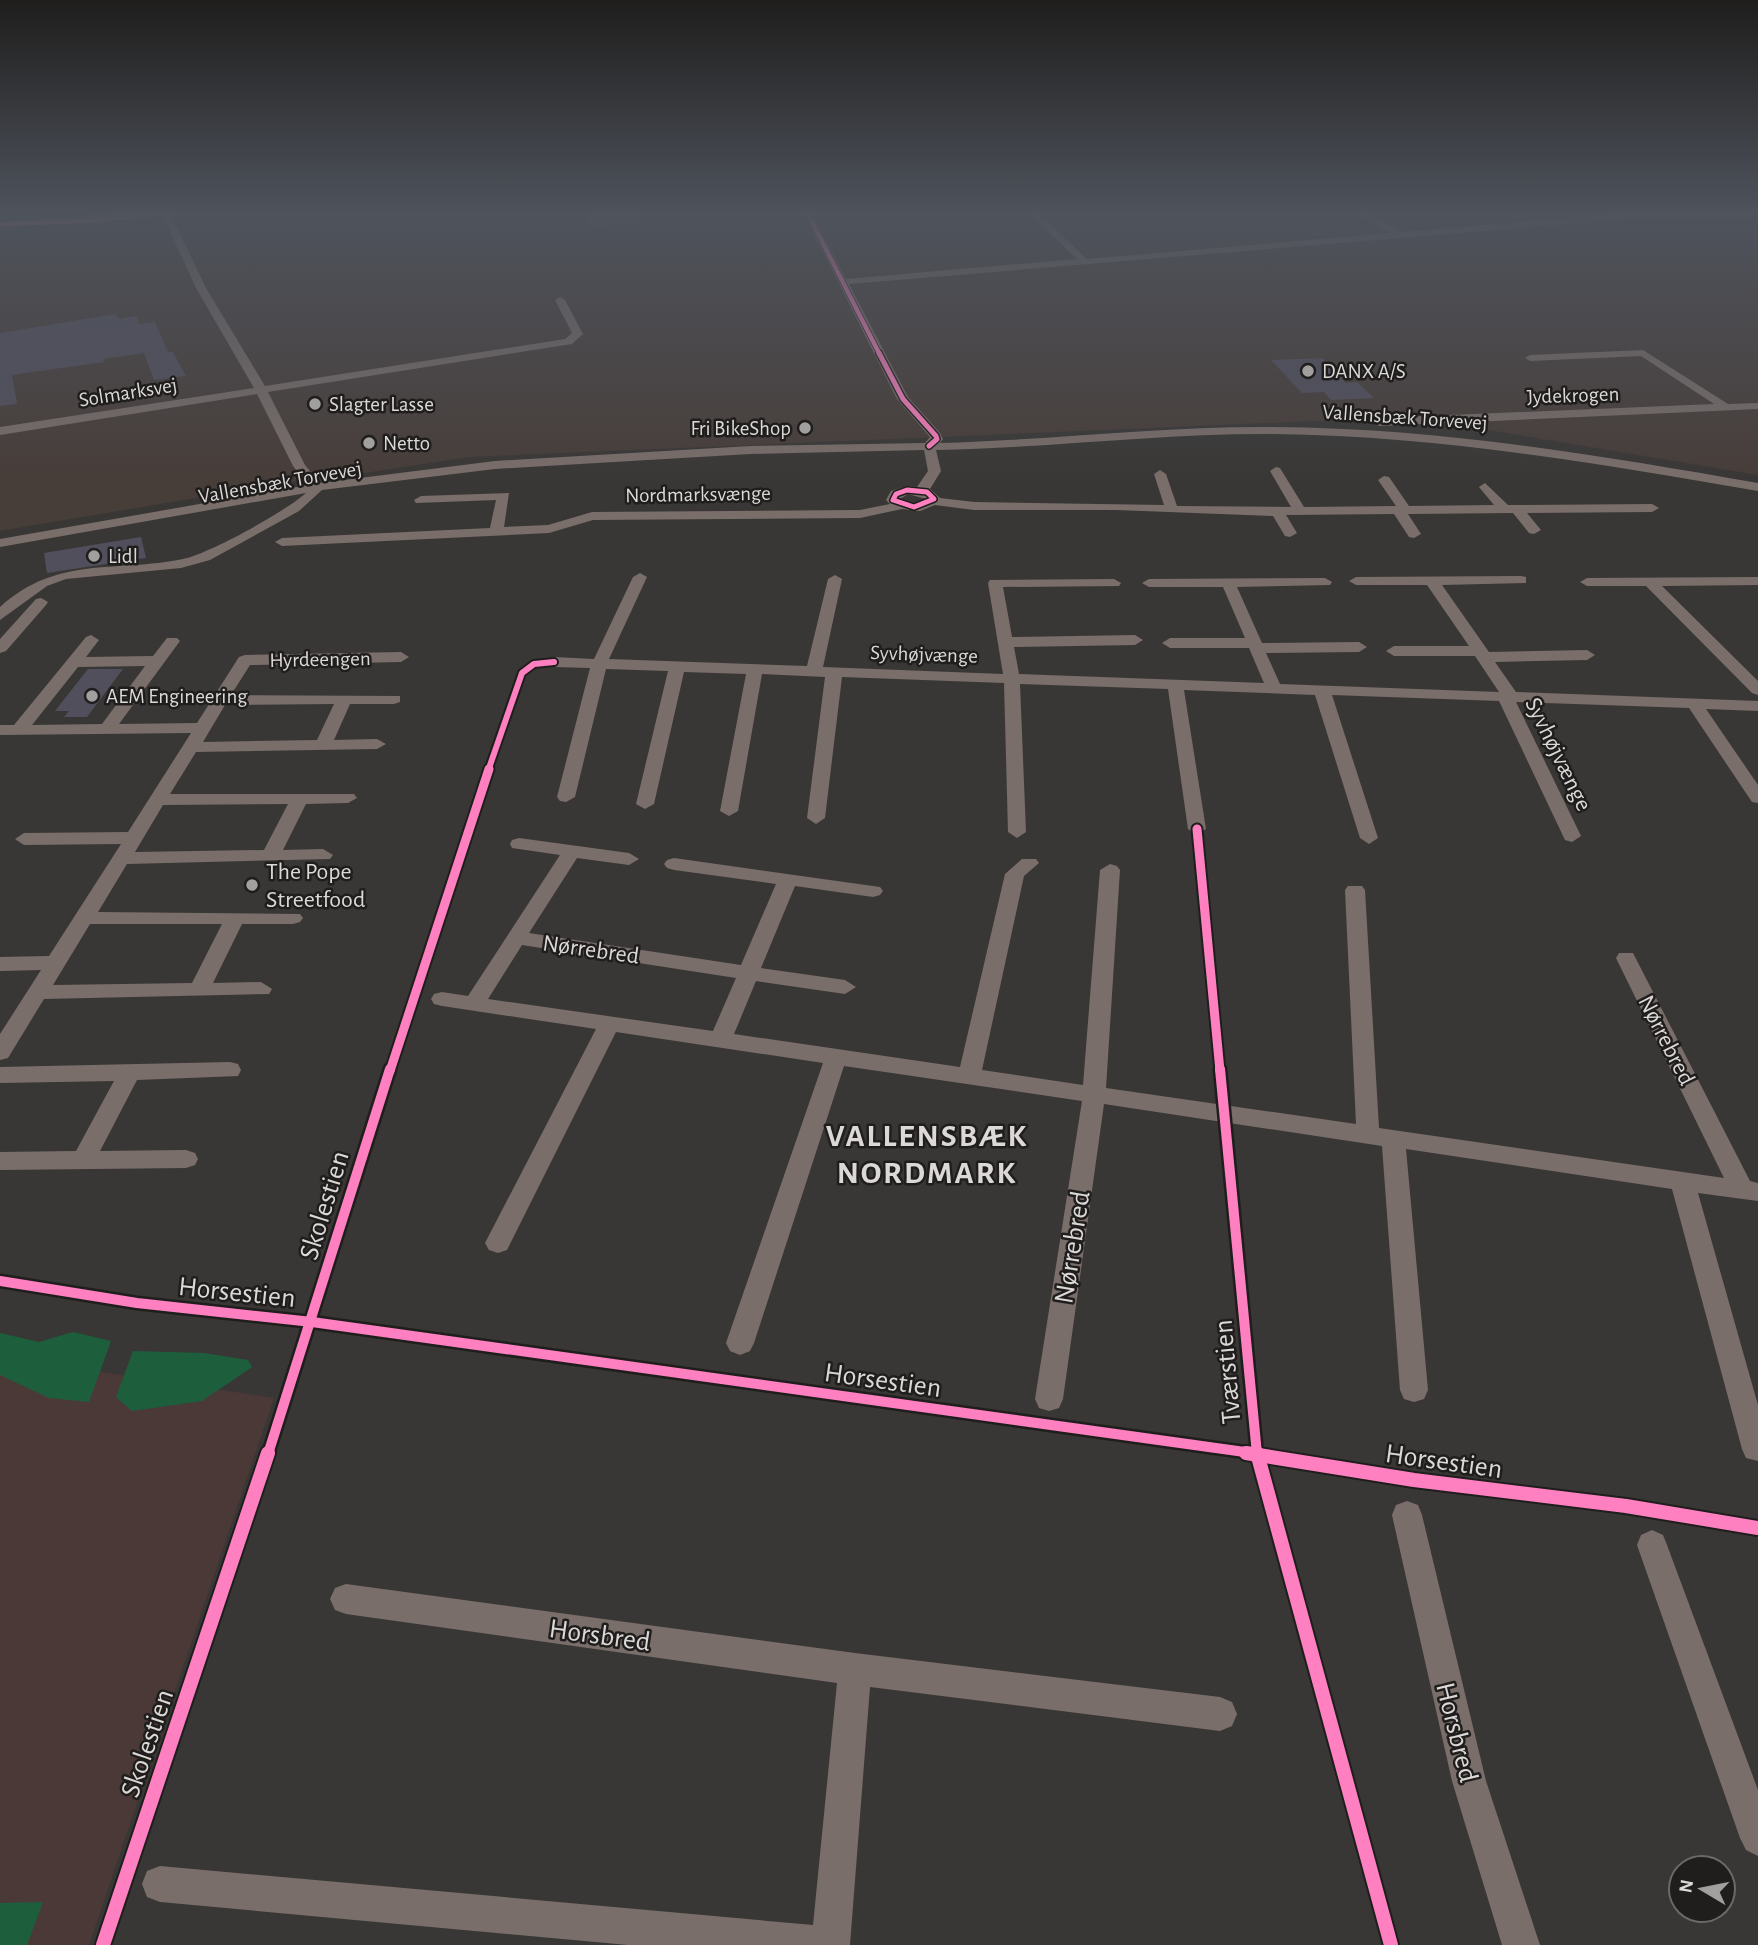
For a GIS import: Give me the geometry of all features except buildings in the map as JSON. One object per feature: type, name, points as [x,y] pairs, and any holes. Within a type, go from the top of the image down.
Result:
[{"type":"street","points":[[210,303],[262,391],[299,466],[307,492]]},
{"type":"street","name":"Solmarksvej","points":[[0,431],[568,342],[578,334],[561,303]]},
{"type":"street","points":[[852,303],[903,399],[933,443],[936,472],[934,479],[921,491]]},
{"type":"street","name":"Jydekrogen","points":[[1530,358],[1643,353],[1727,408]]},
{"type":"street","points":[[903,399],[914,435],[933,443]]},
{"type":"street","name":"Jydekrogen","points":[[1336,424],[1758,406]]},
{"type":"street","name":"Vallensbæk Torvevej","points":[[0,543],[307,492],[506,472],[569,460],[1187,431],[1313,430],[1486,443],[1758,487]]},
{"type":"street","name":"Vallensbæk Torvevej","points":[[769,449],[914,435]]},
{"type":"street","name":"Vallensbæk Torvevej","points":[[1618,463],[1758,494]]},
{"type":"street","points":[[299,466],[307,492]]},
{"type":"street","points":[[1276,471],[1300,511]]},
{"type":"street","points":[[1160,474],[1172,509]]},
{"type":"street","points":[[1384,480],[1414,534]]},
{"type":"street","points":[[1485,487],[1534,530]]},
{"type":"street","points":[[901,505],[893,500],[896,494],[921,491],[931,494],[933,501],[974,506],[1277,511],[1652,509]]},
{"type":"street","points":[[0,615],[27,589],[57,576],[180,564],[220,552],[307,492]]},
{"type":"street","name":"Vallensbæk Torvevej","points":[[0,554],[287,502],[307,492]]},
{"type":"street","points":[[421,500],[504,496],[496,532]]},
{"type":"street","name":"Nordmarksvænge","points":[[282,541],[549,529],[592,516],[860,514],[901,505],[922,506],[933,501]]},
{"type":"street","points":[[256,529],[287,502]]},
{"type":"street","points":[[1277,511],[1290,533]]},
{"type":"street","points":[[566,797],[600,664],[640,577]]},
{"type":"street","points":[[814,672],[835,579]]},
{"type":"street","name":"Syvhøjvænge","points":[[1432,580],[1509,698],[1572,836]]},
{"type":"street","points":[[1356,581],[1521,580]]},
{"type":"street","points":[[1649,581],[1758,690]]},
{"type":"street","points":[[1587,582],[1758,581]]},
{"type":"street","points":[[1228,582],[1274,688]]},
{"type":"street","points":[[1149,583],[1325,582]]},
{"type":"street","name":"Syvhøjvænge","points":[[1017,832],[1012,680],[995,583],[1114,583]]},
{"type":"street","points":[[0,648],[41,602]]},
{"type":"street","points":[[19,730],[91,640]]},
{"type":"street","name":"Syvhøjvænge","points":[[1005,642],[1135,640]]},
{"type":"street","points":[[107,729],[172,641]]},
{"type":"street","points":[[1170,643],[1359,647]]},
{"type":"street","name":"Syvhøjvænge","points":[[1394,651],[1587,655]]},
{"type":"street","name":"Hyrdeengen","points":[[0,1052],[245,660],[401,657]]},
{"type":"street","points":[[74,662],[158,661]]},
{"type":"street","name":"Syvhøjvænge","points":[[554,662],[1758,706]]},
{"type":"street","points":[[645,804],[677,667]]},
{"type":"street","points":[[729,811],[755,670]]},
{"type":"street","points":[[816,818],[834,673]]},
{"type":"street","points":[[1175,685],[1198,829]]},
{"type":"street","points":[[1322,690],[1369,838]]},
{"type":"street","name":"Hyrdeengen","points":[[219,700],[394,699]]},
{"type":"street","name":"Hyrdeengen","points":[[323,745],[344,700]]},
{"type":"street","points":[[1694,704],[1758,798]]},
{"type":"street","points":[[0,730],[202,728]]},
{"type":"street","points":[[190,747],[377,744]]},
{"type":"street","points":[[158,800],[348,798]]},
{"type":"street","points":[[271,856],[300,799]]},
{"type":"street","points":[[24,839],[133,838]]},
{"type":"street","points":[[519,844],[629,859]]},
{"type":"street","name":"Nørrebred","points":[[474,1004],[572,851]]},
{"type":"street","points":[[121,858],[323,855]]},
{"type":"street","points":[[969,1076],[1015,874],[1029,863]]},
{"type":"street","points":[[674,864],[873,891]]},
{"type":"street","name":"Nørrebred","points":[[1049,1399],[1094,1095],[1110,870]]},
{"type":"street","points":[[720,1040],[788,879]]},
{"type":"street","points":[[1355,890],[1380,1136],[1414,1390]]},
{"type":"street","points":[[83,918],[293,918]]},
{"type":"street","points":[[198,990],[235,919]]},
{"type":"street","name":"Nørrebred","points":[[516,938],[845,986]]},
{"type":"street","name":"Nørrebred","points":[[1626,958],[1750,1190]]},
{"type":"street","points":[[0,964],[55,964]]},
{"type":"street","points":[[37,992],[261,989]]},
{"type":"street","name":"Nørrebred","points":[[442,999],[1750,1190]]},
{"type":"street","points":[[498,1244],[609,1024]]},
{"type":"street","points":[[740,1343],[836,1057]]},
{"type":"street","points":[[0,1075],[230,1070]]},
{"type":"street","points":[[83,1160],[130,1072]]},
{"type":"street","points":[[0,1161],[186,1158]]},
{"type":"street","points":[[1682,1181],[1756,1449]]},
{"type":"street","name":"Horsbred","points":[[1407,1515],[1469,1781],[1521,1945]]},
{"type":"street","points":[[1652,1545],[1758,1838]]},
{"type":"street","name":"Horsbred","points":[[346,1599],[855,1669],[1220,1714]]},
{"type":"street","points":[[160,1884],[623,1936],[830,1945],[855,1669]]},
{"type":"shaded area","points":[[0,303],[1758,303],[1758,475],[1410,417],[469,457],[338,477],[325,476],[0,531]]},
{"type":"shaded area","points":[[0,1357],[274,1398],[89,1945],[0,1945]]},
{"type":"green space","points":[[73,1332],[111,1341],[89,1402],[49,1398],[0,1375],[0,1333],[39,1342]]},
{"type":"green space","points":[[133,1351],[204,1353],[248,1360],[252,1367],[202,1401],[132,1411],[116,1397]]},
{"type":"green space","points":[[43,1902],[27,1945],[0,1945],[0,1903]]},
{"type":"cycle path","points":[[853,303],[903,399],[936,436],[937,439],[929,446]]},
{"type":"cycle path","points":[[907,490],[927,492],[934,499],[930,503],[914,507],[893,500],[896,494],[907,490]]},
{"type":"cycle path","name":"Skolestien","points":[[103,1945],[312,1322],[344,1210],[516,686],[522,673],[530,666],[554,662]]},
{"type":"cycle path","name":"Tværstien","points":[[1197,829],[1257,1454],[1391,1945]]},
{"type":"cycle path","name":"Horsestien","points":[[0,1281],[137,1303],[312,1322],[1257,1454],[1414,1480],[1626,1506],[1758,1528]]},
{"type":"place","name":"DANX A/S","points":[[1308,371]]},
{"type":"place","name":"Slagter Lasse","points":[[315,404]]},
{"type":"place","name":"Fri BikeShop","points":[[805,428]]},
{"type":"place","name":"Netto","points":[[369,443]]},
{"type":"place","name":"Lidl","points":[[94,556]]},
{"type":"place","name":"AEM Engineering","points":[[92,696]]},
{"type":"place","name":"The Pope Streetfood","points":[[252,885]]},
{"type":"district","name":"VALLENSBÆK NORDMARK","points":[[927,1154]]}]
